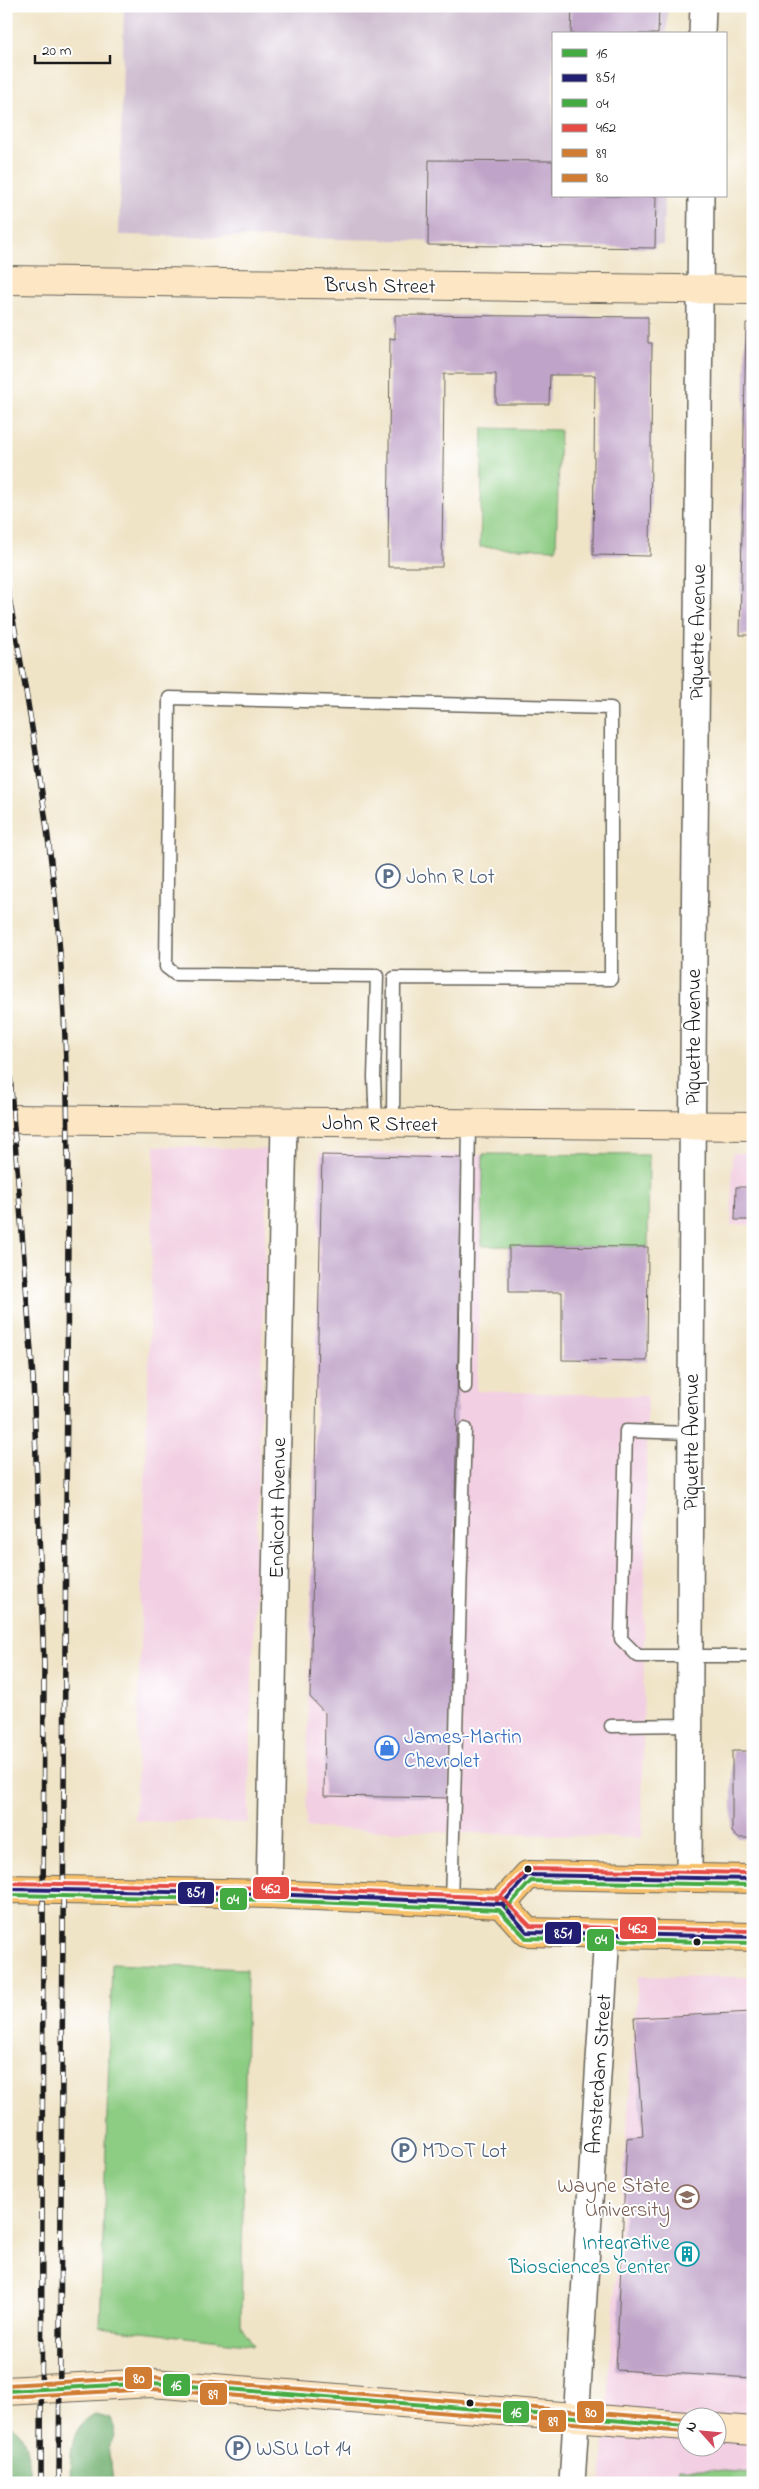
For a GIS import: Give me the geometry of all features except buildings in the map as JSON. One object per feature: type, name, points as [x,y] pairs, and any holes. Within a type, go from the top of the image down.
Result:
[{"type":"main road","points":[[502,1904],[528,1875],[753,1879]]},
{"type":"main road","points":[[6,1889],[269,1894],[502,1904],[527,1932],[753,1938]]},
{"type":"street","points":[[702,32],[703,6]]},
{"type":"street","name":"Piquette Avenue","points":[[689,1879],[701,198]]},
{"type":"street","name":"Brush Street","points":[[6,280],[753,290]]},
{"type":"street","name":"John R Street","points":[[6,1119],[753,1126]]},
{"type":"street","name":"Endicott Avenue","points":[[269,1894],[284,1122]]},
{"type":"street","name":"Amsterdam Street","points":[[572,2483],[607,1935]]},
{"type":"street","points":[[6,2391],[152,2383],[676,2425]]},
{"type":"street","points":[[726,2429],[753,2431]]},
{"type":"lane","points":[[169,698],[611,708],[611,979],[394,978],[385,1123],[374,1077],[376,976],[175,974],[166,967],[169,698]]},
{"type":"lane","points":[[465,1387],[469,1124]]},
{"type":"lane","points":[[451,1902],[465,1429]]},
{"type":"lane","points":[[691,1433],[626,1431],[621,1639],[638,1656],[753,1656]]},
{"type":"lane","points":[[611,1726],[689,1725]]},
{"type":"shaded area","points":[[124,6],[668,6],[667,32],[552,32],[552,198],[664,198],[663,245],[119,235]]},
{"type":"shaded area","points":[[155,1146],[268,1149],[248,1823],[135,1821]]},
{"type":"shaded area","points":[[320,1152],[483,1154],[477,1391],[647,1396],[642,1838],[306,1828]]},
{"type":"shaded area","points":[[732,1153],[753,1153],[753,1225],[731,1225]]},
{"type":"shaded area","name":"Wayne State University","points":[[638,1976],[753,1977],[753,2483],[601,2483]]},
{"type":"green space","points":[[483,428],[560,430],[556,549],[480,547]]},
{"type":"green space","points":[[483,1154],[649,1155],[648,1247],[482,1246]]},
{"type":"green space","points":[[112,1964],[247,1969],[241,2326],[254,2345],[100,2327]]},
{"type":"green space","points":[[95,2414],[111,2418],[114,2425],[114,2435],[109,2444],[113,2483],[70,2483],[71,2453],[75,2435],[86,2420]]},
{"type":"green space","points":[[6,2424],[14,2427],[24,2440],[28,2457],[30,2483],[6,2483]]},
{"type":"green space","points":[[679,2468],[753,2473],[753,2483],[678,2483]]},
{"type":"railway","points":[[6,582],[34,739],[51,857],[59,940],[66,1069],[68,1241],[59,2483]]},
{"type":"railway","points":[[6,1022],[33,1378],[44,1665],[41,2483]]},
{"type":"transit line","name":"462","points":[[497,1900],[528,1869],[753,1873]]},
{"type":"transit line","name":"851","points":[[502,1904],[528,1875],[753,1879]]},
{"type":"transit line","name":"04","points":[[507,1908],[531,1881],[753,1885]]},
{"type":"transit line","name":"462","points":[[6,1883],[269,1888],[502,1898],[530,1926],[753,1931]]},
{"type":"transit line","name":"851","points":[[6,1889],[269,1894],[502,1904],[527,1932],[753,1937]]},
{"type":"transit line","name":"04","points":[[6,1895],[269,1900],[499,1910],[526,1938],[753,1943]]},
{"type":"transit line","name":"80","points":[[6,2385],[153,2377],[676,2419]]},
{"type":"transit line","name":"16","points":[[6,2391],[152,2383],[676,2425]]},
{"type":"transit line","name":"89","points":[[6,2397],[152,2389],[676,2431]]},
{"type":"place","name":"John R Lot","points":[[388,876]]},
{"type":"place","name":"James-Martin Chevrolet","points":[[387,1748]]},
{"type":"place","name":"MDOT Lot","points":[[404,2150]]},
{"type":"place","name":"Wayne State University","points":[[687,2197]]},
{"type":"place","name":"Integrative Biosciences Center","points":[[687,2254]]},
{"type":"place","name":"WSU Lot 14","points":[[238,2448]]}]
